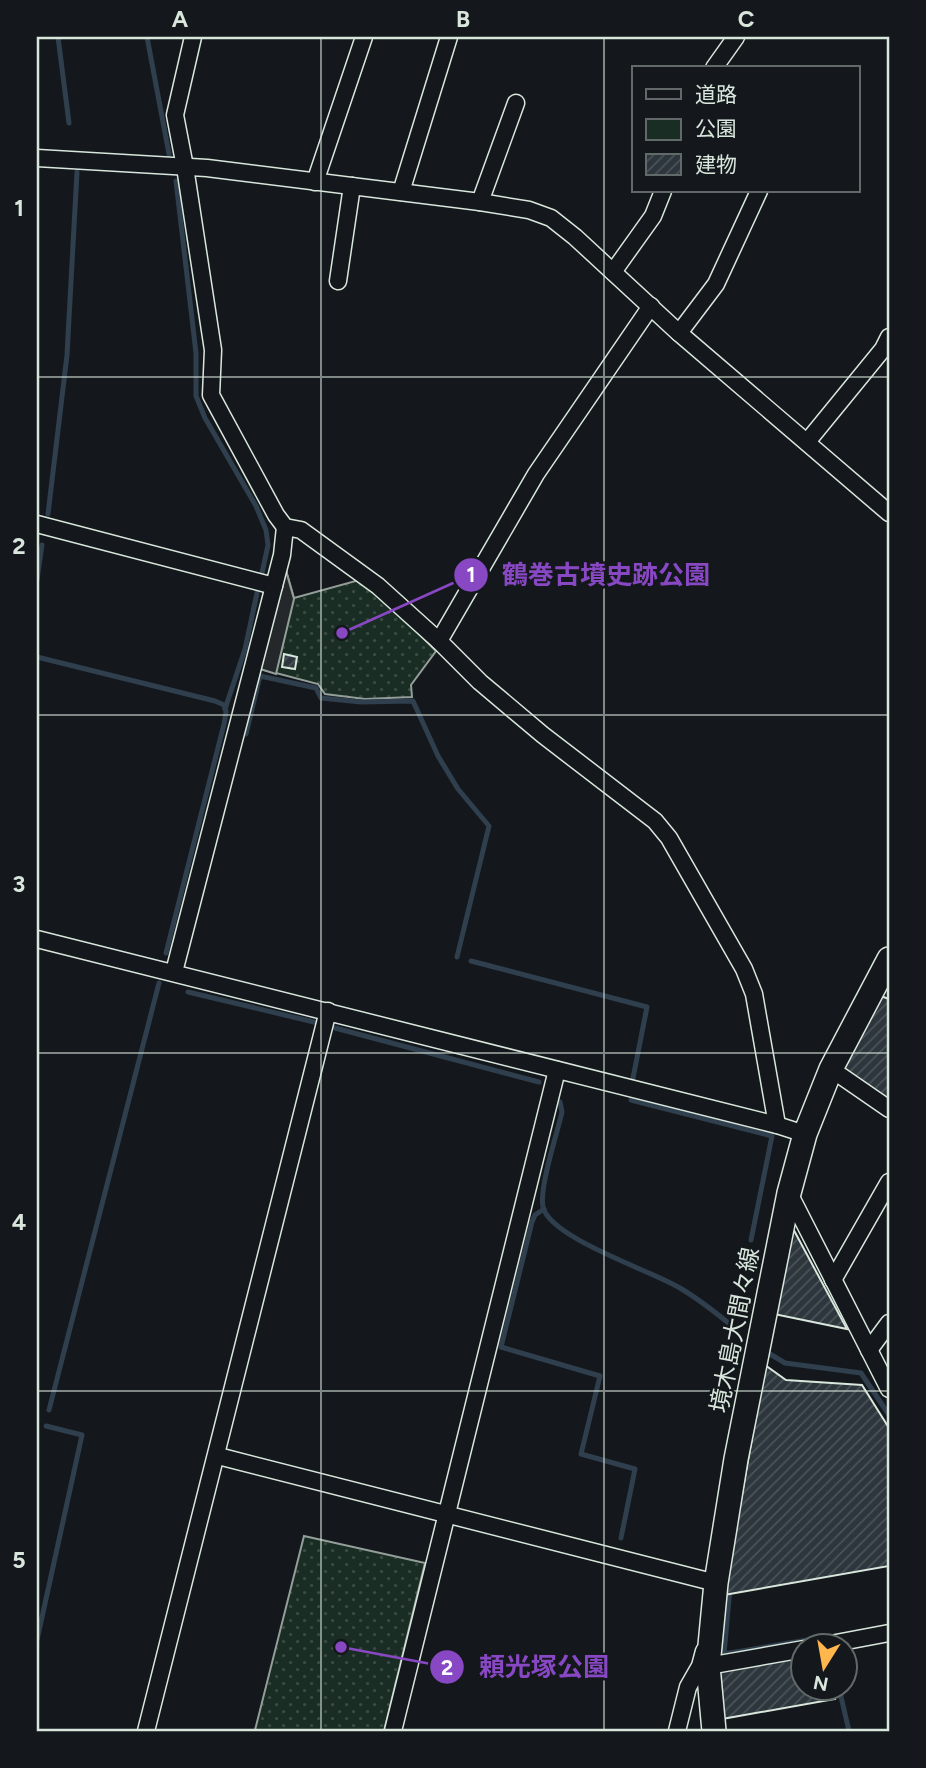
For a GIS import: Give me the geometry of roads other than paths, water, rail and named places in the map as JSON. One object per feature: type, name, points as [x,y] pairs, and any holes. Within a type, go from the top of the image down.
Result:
[{"type":"main road","name":"境木島大間々線","points":[[714,1731],[708,1666],[716,1583],[736,1459],[789,1193],[806,1134],[831,1069],[882,987],[889,959]]},
{"type":"street","points":[[193,37],[175,115],[214,350],[211,395],[285,527],[301,530],[378,586],[480,682],[543,735],[655,821],[668,838],[744,969],[754,994],[777,1125]]},
{"type":"street","points":[[315,182],[364,37]]},
{"type":"street","points":[[401,192],[449,37]]},
{"type":"street","points":[[715,66],[736,37]]},
{"type":"street","points":[[480,202],[516,103]]},
{"type":"street","points":[[37,158],[185,167],[352,186],[480,202],[529,210],[551,218],[679,333],[889,513]]},
{"type":"street","points":[[338,281],[352,186]]},
{"type":"street","points":[[613,272],[653,216],[663,192]]},
{"type":"street","points":[[679,333],[716,284],[759,192]]},
{"type":"street","points":[[439,641],[536,474],[650,306]]},
{"type":"street","points":[[807,442],[887,346]]},
{"type":"street","points":[[37,524],[274,586]]},
{"type":"street","points":[[174,972],[282,555],[285,527]]},
{"type":"street","points":[[37,939],[806,1134]]},
{"type":"street","points":[[146,1731],[218,1456],[328,1011]]},
{"type":"street","points":[[831,1069],[889,1109]]},
{"type":"street","points":[[393,1731],[557,1070]]},
{"type":"street","points":[[833,1280],[889,1182]]},
{"type":"street","points":[[789,1193],[889,1389]]},
{"type":"street","points":[[869,1350],[889,1323]]},
{"type":"street","points":[[218,1456],[716,1583]]},
{"type":"street","points":[[677,1731],[688,1687],[700,1666],[710,1631]]},
{"type":"street","points":[[860,1638],[889,1633]]},
{"type":"street","points":[[708,1666],[790,1650]]},
{"type":"waterway","points":[[58,37],[69,123]]},
{"type":"waterway","points":[[147,37],[169,154]]},
{"type":"waterway","points":[[48,514],[67,355],[77,172]]},
{"type":"waterway","points":[[176,181],[196,353],[196,396],[205,418],[256,506],[266,530],[268,545],[262,573]]},
{"type":"waterway","points":[[37,580],[42,545]]},
{"type":"waterway","points":[[225,709],[245,649],[257,593]]},
{"type":"waterway","points":[[37,657],[224,705],[224,724],[166,953]]},
{"type":"waterway","points":[[246,734],[260,676],[316,688],[321,698],[361,702],[413,701],[438,756],[458,789],[489,826],[457,957]]},
{"type":"waterway","points":[[471,961],[647,1007],[633,1078]]},
{"type":"waterway","points":[[49,1410],[159,983]]},
{"type":"waterway","points":[[188,992],[314,1022]]},
{"type":"waterway","points":[[335,1028],[539,1082]]},
{"type":"waterway","points":[[631,1100],[772,1136],[751,1240]]},
{"type":"waterway","points":[[560,1102],[562,1112],[542,1198],[543,1207],[550,1219],[582,1242],[680,1288],[737,1330]]},
{"type":"waterway","points":[[544,1209],[535,1215],[532,1222],[501,1347],[600,1376],[581,1454],[635,1469],[621,1538]]},
{"type":"waterway","points":[[770,1354],[785,1363],[861,1373],[889,1415]]},
{"type":"waterway","points":[[37,1640],[82,1435],[46,1426]]},
{"type":"waterway","points":[[730,1588],[724,1654],[790,1643]]},
{"type":"waterway","points":[[842,1702],[849,1731]]},
{"type":"place","name":"鶴巻古墳史跡公園","points":[[342,633]]},
{"type":"place","name":"頼光塚公園","points":[[341,1647]]}]
